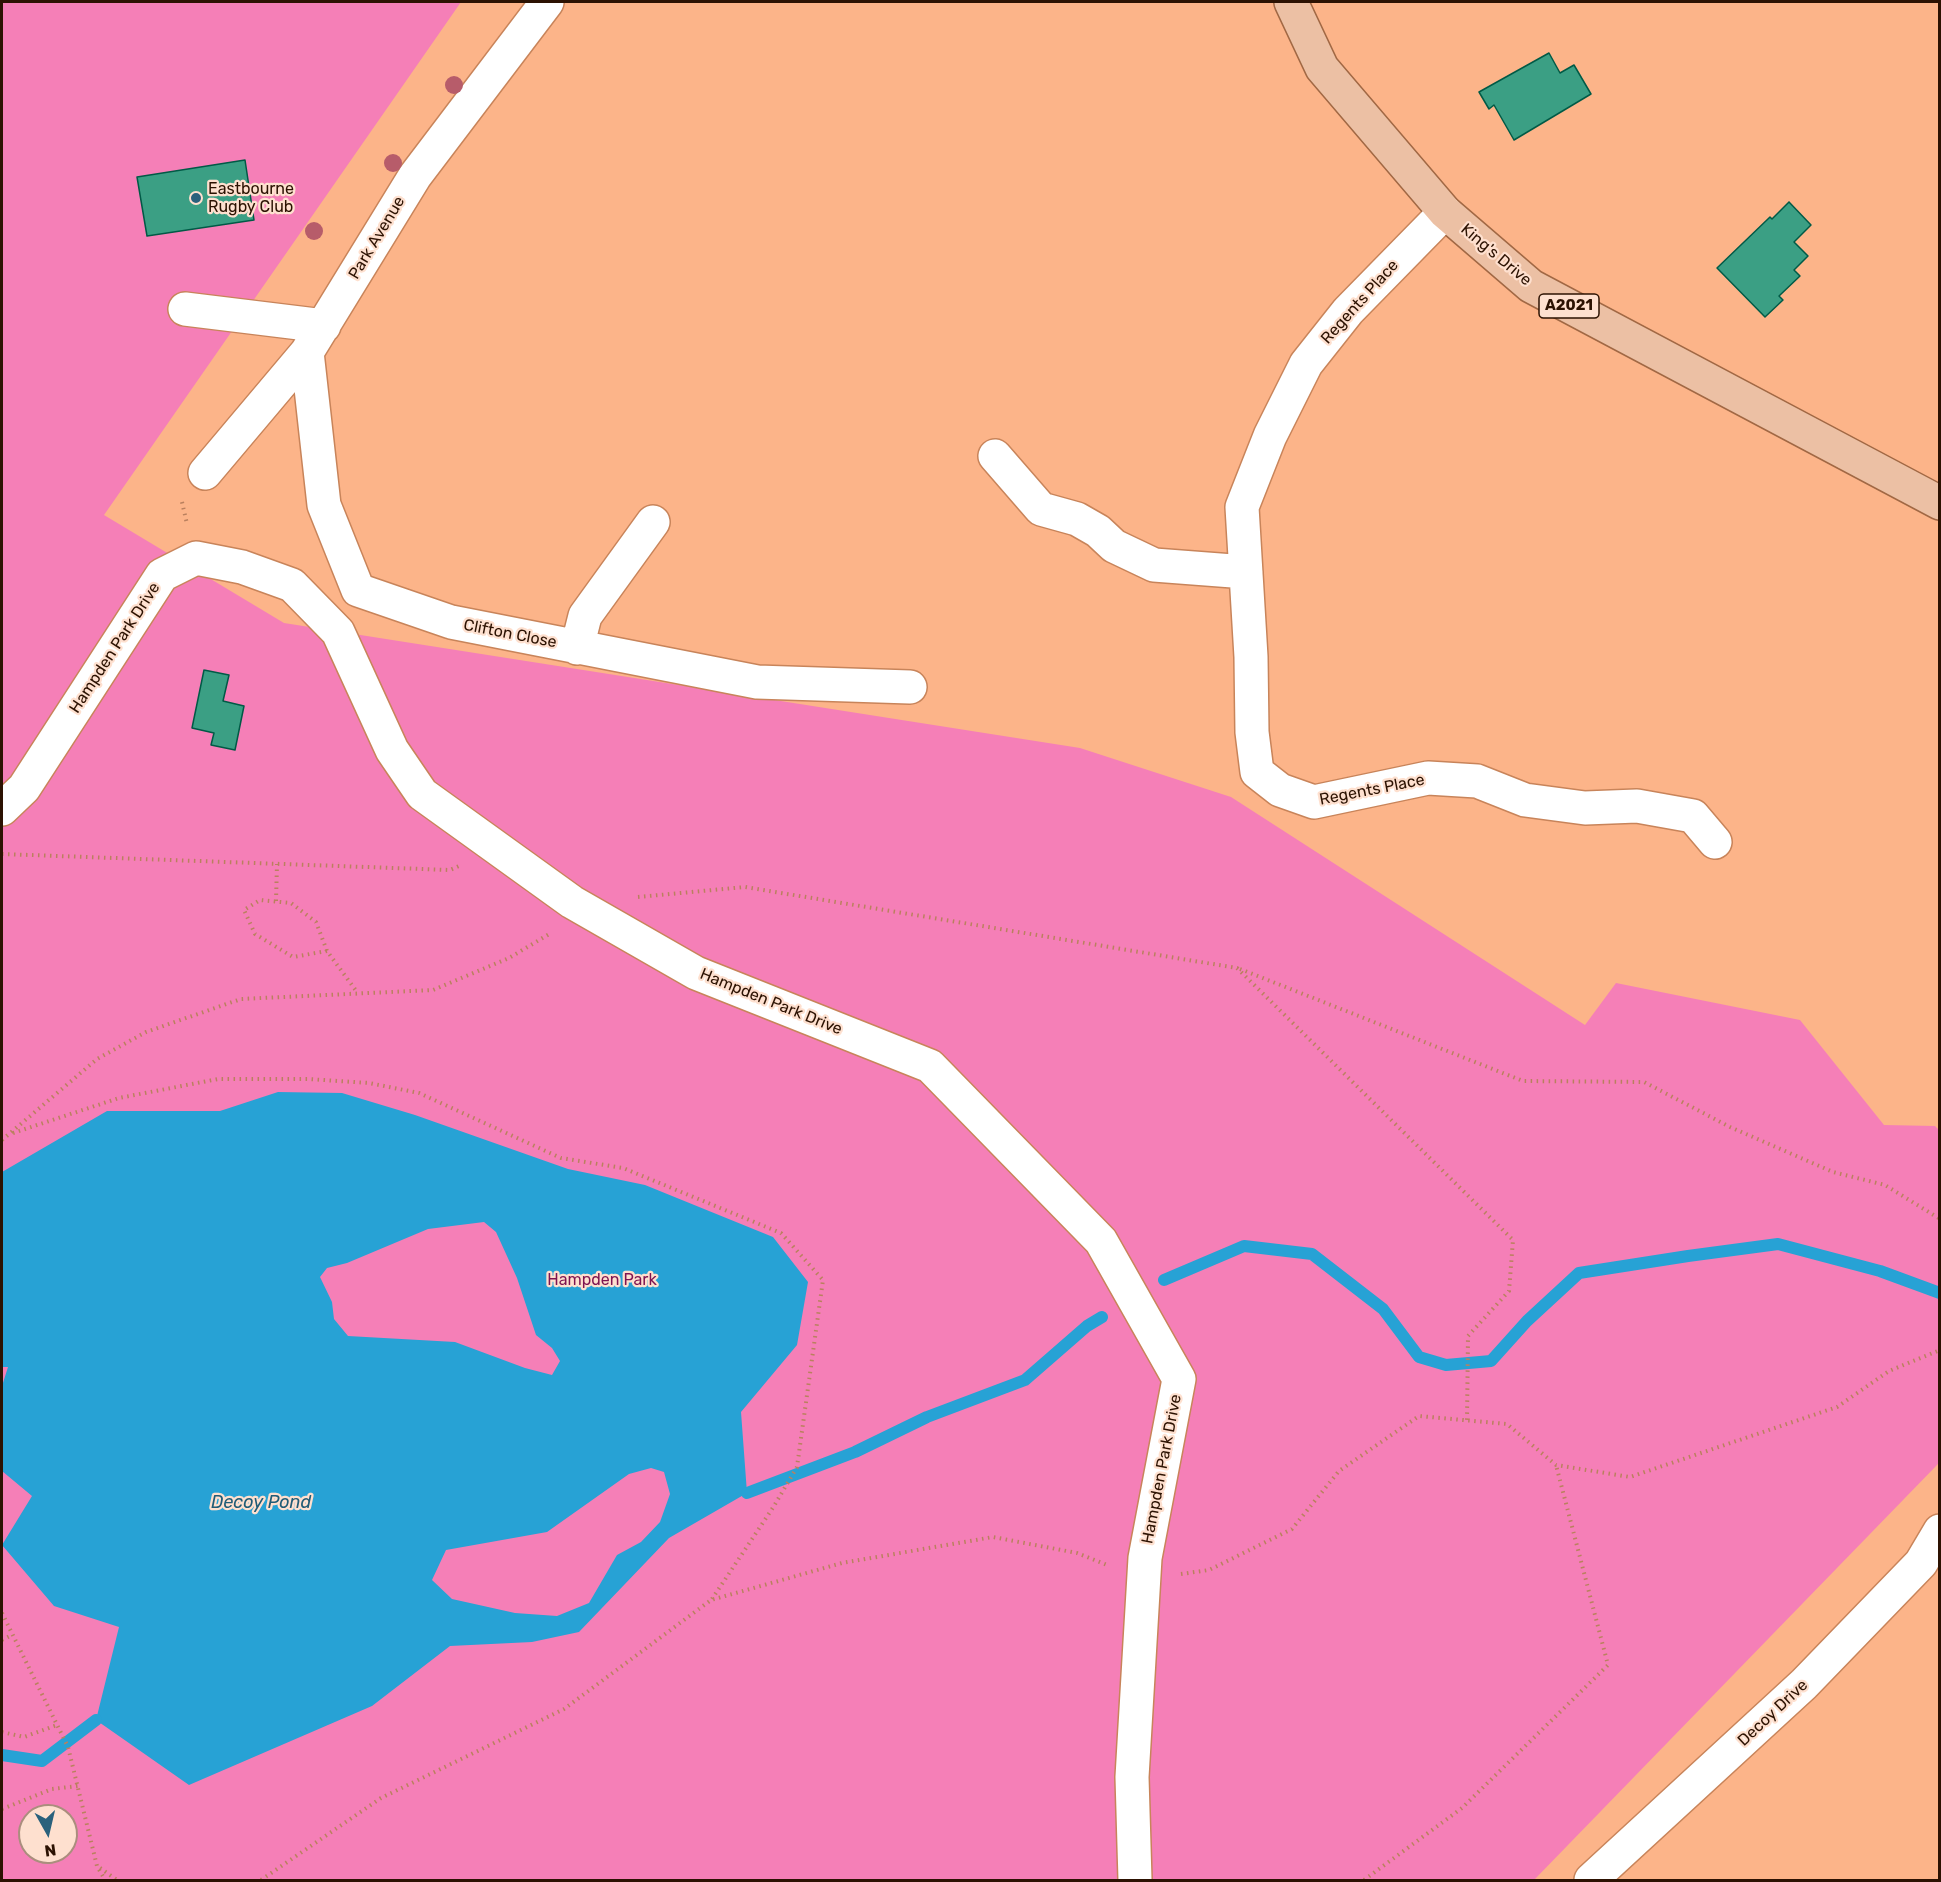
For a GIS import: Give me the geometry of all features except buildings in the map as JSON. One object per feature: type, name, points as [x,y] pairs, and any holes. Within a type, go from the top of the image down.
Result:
[{"type":"main road","name":"King's Drive","points":[[1291,2],[1322,68],[1445,212],[1531,286],[1940,503]]},
{"type":"street","name":"Park Avenue","points":[[205,473],[316,339],[415,176],[548,2]]},
{"type":"street","name":"Regents Place","points":[[1445,212],[1348,311],[1306,364],[1270,436],[1242,507],[1252,732],[1257,772],[1280,790],[1314,802],[1428,778],[1477,781],[1525,800],[1585,808],[1637,806],[1693,816],[1715,842]]},
{"type":"street","points":[[185,309],[316,339]]},
{"type":"street","name":"Clifton Close","points":[[316,339],[324,504],[358,590],[451,622],[757,682],[910,687]]},
{"type":"street","points":[[995,456],[1041,509],[1077,519],[1098,531],[1114,546],[1154,565],[1246,572]]},
{"type":"street","points":[[577,648],[585,616],[652,522]]},
{"type":"street","name":"Hampden Park Drive","points":[[2,809],[24,788],[162,575],[196,558],[242,567],[292,585],[338,632],[392,750],[422,794],[572,903],[696,973],[930,1066],[1101,1241],[1179,1379],[1145,1558],[1132,1777],[1135,1881]]},
{"type":"street","name":"Decoy Drive","points":[[1591,1881],[1804,1684],[1921,1563],[1940,1531]]},
{"type":"path","points":[[196,558],[182,502],[205,473]]},
{"type":"path","points":[[2,854],[450,870]]},
{"type":"path","points":[[276,901],[277,864]]},
{"type":"path","points":[[630,897],[745,887],[1237,968],[1523,1081],[1644,1082],[1730,1126],[1833,1172],[1885,1185],[1940,1220]]},
{"type":"path","points":[[327,951],[293,957],[255,934],[244,910],[260,900],[291,903],[316,922],[327,951],[357,993]]},
{"type":"path","points":[[2,1140],[97,1059],[146,1032],[241,999],[433,990],[509,958],[553,931],[572,903]]},
{"type":"path","points":[[1237,968],[1513,1240],[1509,1292],[1468,1336],[1467,1420]]},
{"type":"path","points":[[9,1134],[119,1098],[218,1079],[308,1079],[369,1083],[419,1093],[561,1158],[623,1168],[781,1233],[823,1280],[797,1467],[774,1506],[711,1600],[564,1709],[381,1798],[261,1881]]},
{"type":"path","points":[[711,1600],[842,1563],[993,1537],[1077,1553],[1144,1580],[1209,1570],[1292,1529],[1339,1471],[1419,1416],[1507,1424],[1556,1465],[1630,1477],[1837,1407],[1889,1371],[1940,1350]]},
{"type":"path","points":[[1364,1881],[1462,1808],[1608,1665],[1556,1465]]},
{"type":"path","points":[[2,1613],[68,1747],[97,1866],[105,1881]]},
{"type":"path","points":[[2,1640],[12,1635]]},
{"type":"path","points":[[2,1732],[24,1737],[58,1726]]},
{"type":"path","points":[[2,1809],[52,1789],[78,1786]]},
{"type":"path","points":[[97,1866],[117,1881]]},
{"type":"green space","name":"Hampden Park","points":[[2,2],[461,2],[104,515],[284,623],[1080,748],[1231,797],[1585,1025],[1616,983],[1800,1020],[1884,1125],[1935,1126],[1939,1130],[1940,1461],[1534,1880],[2,1880]]},
{"type":"water","name":"Decoy Pond","points":[[278,1092],[342,1093],[415,1115],[568,1169],[645,1185],[773,1237],[808,1282],[797,1345],[741,1412],[747,1493],[669,1538],[579,1632],[532,1642],[450,1646],[372,1706],[189,1785],[96,1720],[119,1627],[54,1606],[2,1545],[32,1496],[2,1471],[2,1386],[8,1367],[2,1367],[2,1172],[107,1111],[220,1111]],"holes":[[[484,1222],[496,1232],[517,1278],[536,1335],[552,1348],[560,1361],[552,1375],[525,1368],[455,1342],[348,1336],[334,1319],[332,1302],[320,1277],[327,1268],[347,1263],[428,1229]],[[651,1468],[664,1472],[670,1494],[660,1522],[641,1542],[617,1555],[589,1603],[557,1616],[515,1613],[452,1599],[432,1580],[446,1550],[547,1532],[629,1474]]]},
{"type":"waterway","points":[[1164,1280],[1244,1246],[1312,1254],[1383,1309],[1419,1357],[1446,1365],[1491,1361],[1527,1321],[1579,1273],[1688,1256],[1778,1244],[1880,1271],[1940,1293]]},
{"type":"waterway","points":[[747,1493],[855,1452],[927,1417],[1025,1380],[1087,1326],[1102,1317]]},
{"type":"waterway","points":[[2,1755],[42,1761],[96,1720]]},
{"type":"place","name":"Eastbourne Rugby Club","points":[[196,198]]}]
